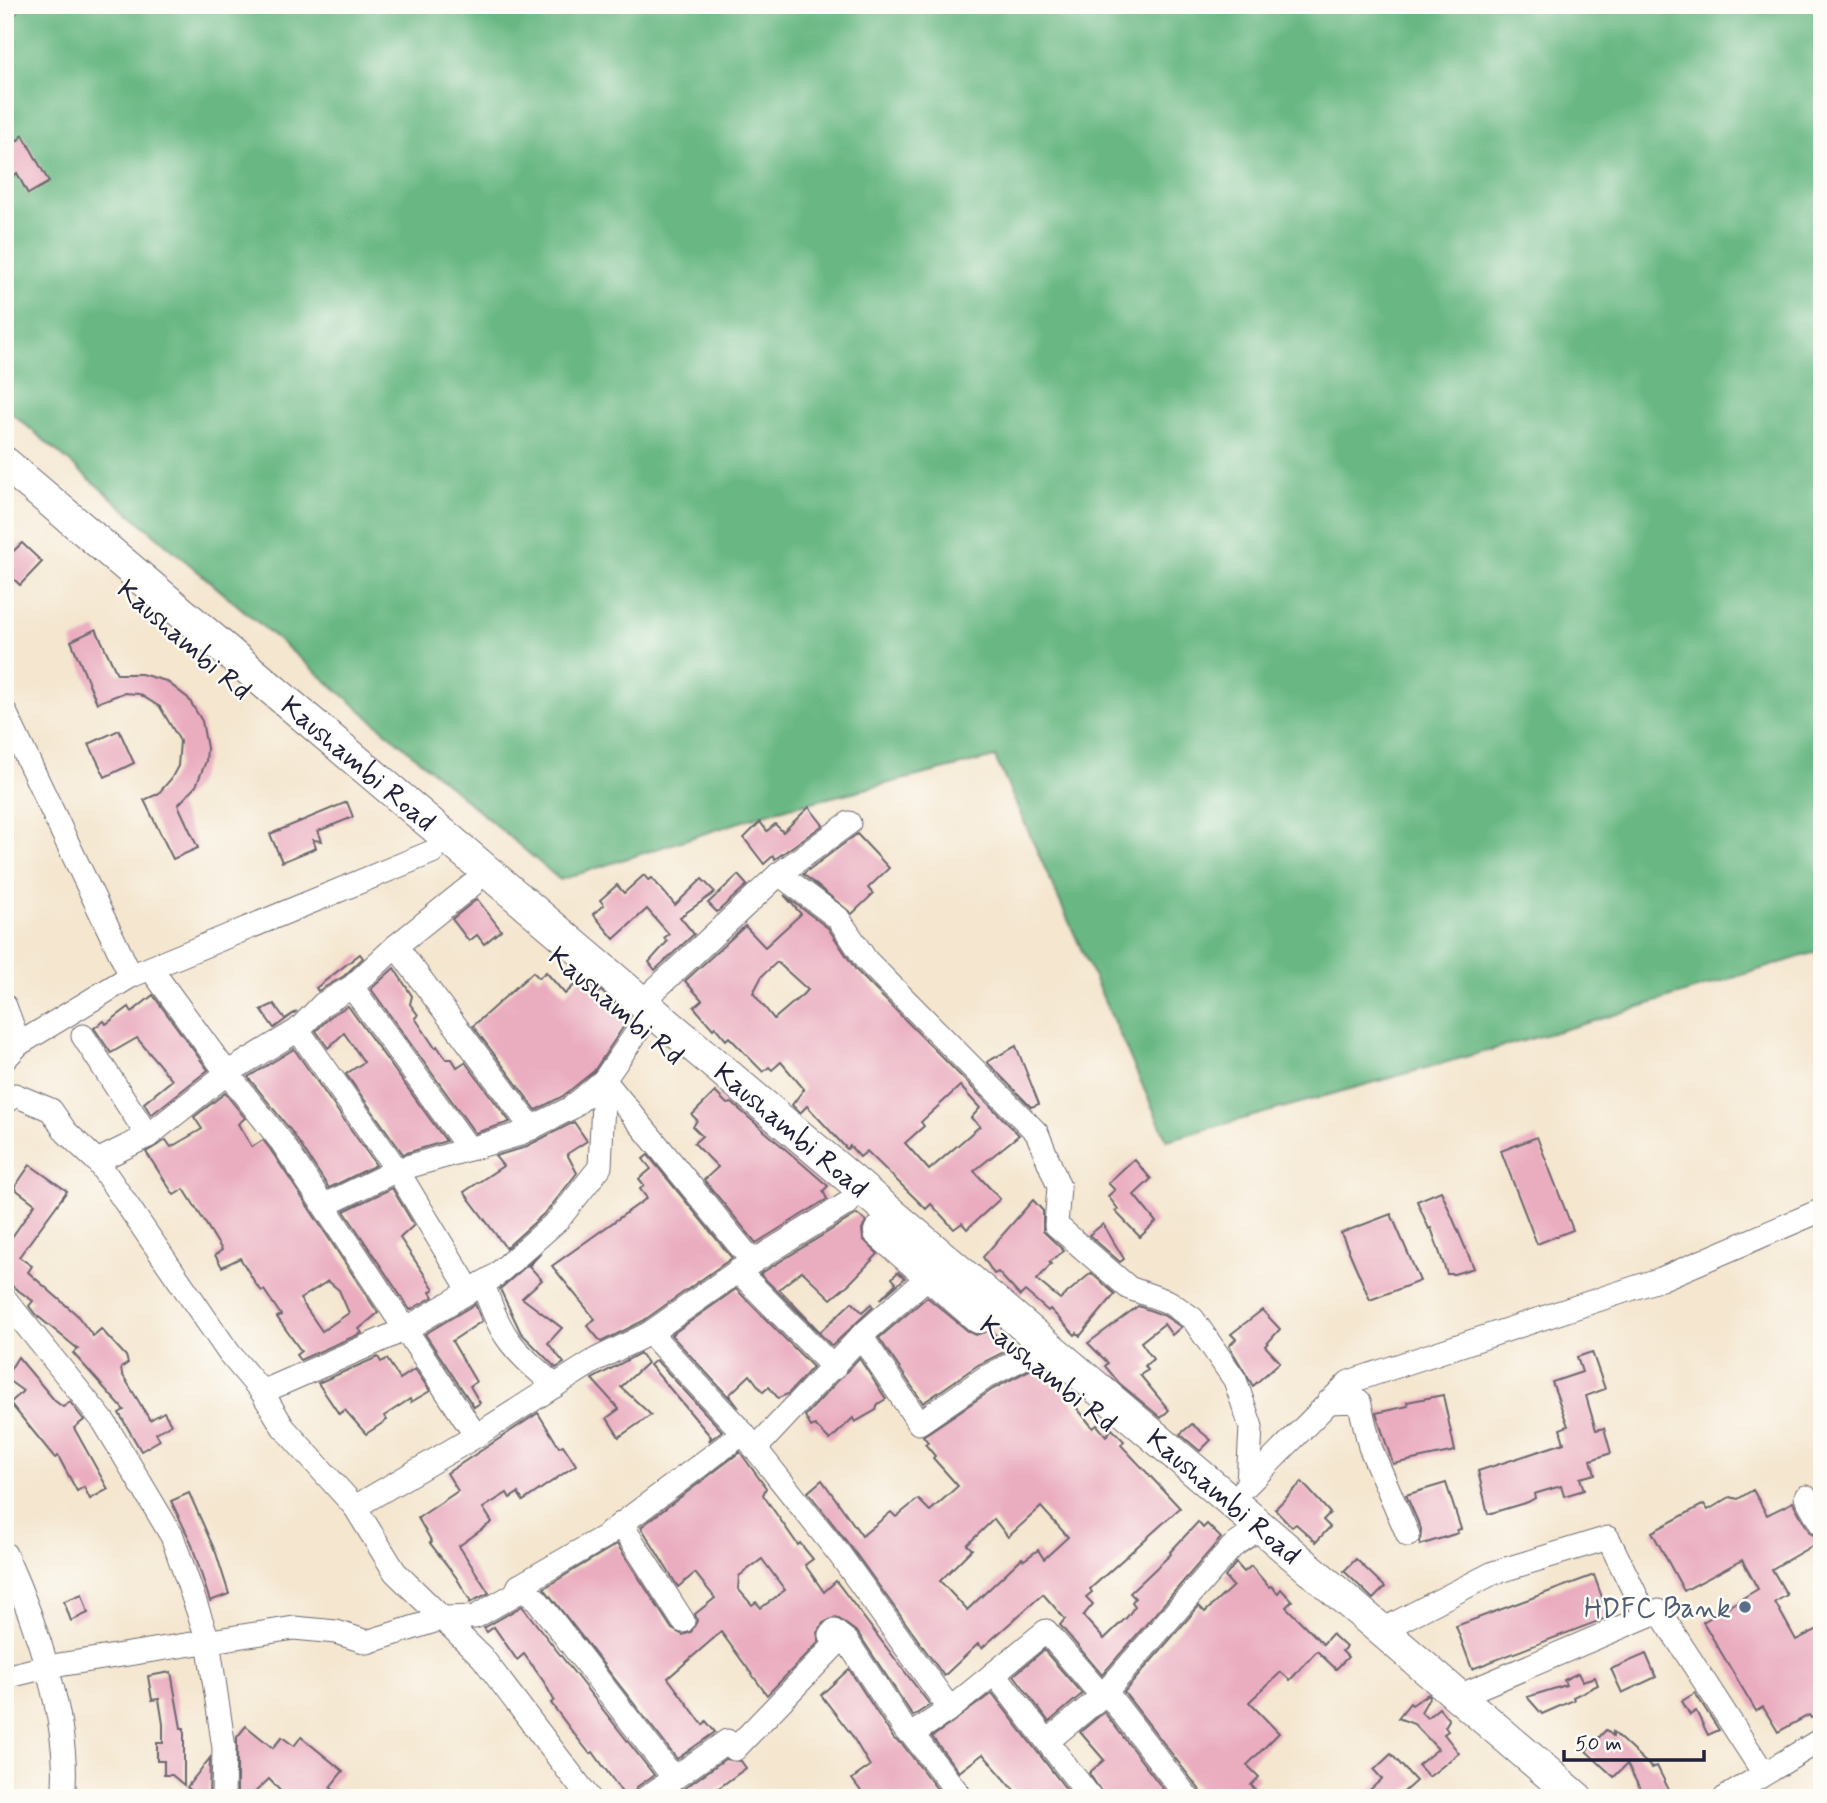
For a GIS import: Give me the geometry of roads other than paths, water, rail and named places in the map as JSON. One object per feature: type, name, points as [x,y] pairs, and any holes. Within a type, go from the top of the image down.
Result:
[{"type":"main road","name":"Kaushambi Road","points":[[5,463],[643,1013],[1241,1493],[1382,1630],[1577,1798]]},
{"type":"main road","name":"Kaushambi Rd","points":[[5,484],[432,852],[643,1013],[929,1276],[1248,1536],[1550,1798]]},
{"type":"street","points":[[5,712],[141,972],[281,1141],[475,1436]]},
{"type":"street","points":[[325,1206],[397,1170],[532,1128],[571,1108],[604,1080],[643,1013],[779,874],[849,823]]},
{"type":"street","points":[[6,1010],[12,1051],[141,972],[432,852]]},
{"type":"street","points":[[779,874],[838,918],[866,960],[1037,1133],[1059,1187],[1056,1225],[1129,1288],[1169,1302],[1192,1319],[1235,1380],[1251,1427],[1241,1493]]},
{"type":"street","points":[[97,1161],[148,1136],[227,1073],[298,1030],[323,1004],[352,987],[396,946],[472,885]]},
{"type":"street","points":[[396,946],[532,1128]]},
{"type":"street","points":[[352,987],[468,1149]]},
{"type":"street","points":[[298,1030],[476,1287],[513,1349],[555,1386]]},
{"type":"street","points":[[83,1036],[148,1136]]},
{"type":"street","points":[[604,1080],[746,1267],[834,1368]]},
{"type":"street","points":[[262,1392],[406,1329],[476,1287],[558,1220],[600,1167],[604,1080]]},
{"type":"street","points":[[5,1102],[15,1095],[51,1110],[66,1132],[97,1161],[222,1342],[262,1392],[283,1427],[355,1507],[395,1572],[482,1657],[589,1798]]},
{"type":"street","points":[[355,1507],[597,1359],[650,1333],[746,1267],[848,1203]]},
{"type":"street","points":[[1241,1493],[1349,1382],[1661,1279],[1822,1210]]},
{"type":"street","points":[[5,1677],[46,1667],[295,1628],[336,1632],[367,1642],[444,1618],[475,1617],[515,1594],[519,1586],[749,1441],[834,1368],[861,1336],[929,1276]]},
{"type":"street","points":[[5,1299],[104,1422],[172,1536],[208,1640],[224,1748],[223,1798]]},
{"type":"street","points":[[650,1333],[749,1441],[840,1555],[950,1709]]},
{"type":"street","points":[[861,1336],[919,1423],[986,1377],[1027,1356]]},
{"type":"street","points":[[1328,1402],[1359,1401],[1370,1447],[1408,1535]]},
{"type":"street","points":[[1806,1497],[1822,1526]]},
{"type":"street","points":[[621,1524],[683,1621]]},
{"type":"street","points":[[1048,1741],[1102,1696],[1232,1547],[1248,1536]]},
{"type":"street","points":[[1382,1630],[1493,1573],[1608,1538],[1646,1616]]},
{"type":"street","points":[[5,1554],[24,1597],[46,1667],[60,1732],[65,1782],[63,1798]]},
{"type":"street","points":[[519,1586],[537,1601],[674,1778]]},
{"type":"street","points":[[1459,1696],[1660,1611],[1763,1772]]},
{"type":"street","points":[[646,1798],[727,1741],[735,1749],[835,1645],[831,1635],[834,1631],[847,1641],[906,1731],[912,1734],[962,1798]]},
{"type":"street","points":[[912,1734],[950,1709],[1046,1631],[1102,1696]]},
{"type":"street","points":[[993,1673],[1091,1798]]},
{"type":"street","points":[[1102,1696],[1107,1693],[1188,1798]]},
{"type":"street","points":[[1726,1798],[1763,1772],[1822,1739]]},
{"type":"place","name":"HDFC Bank","points":[[1745,1607]]}]
